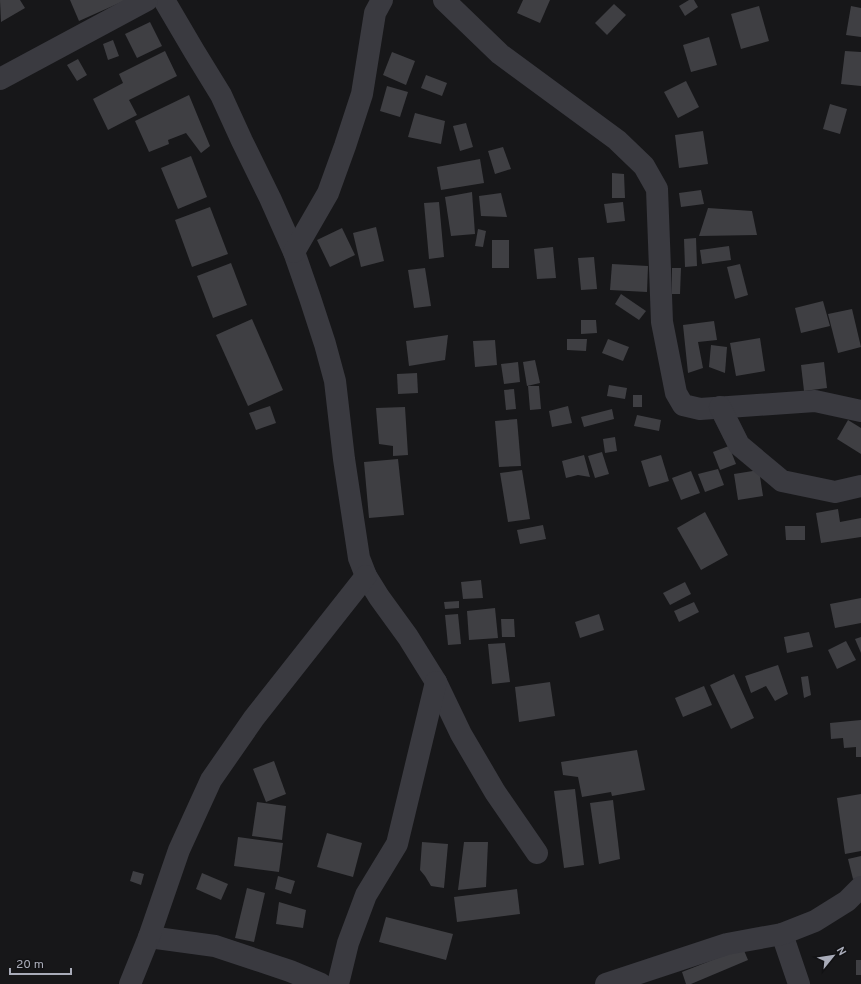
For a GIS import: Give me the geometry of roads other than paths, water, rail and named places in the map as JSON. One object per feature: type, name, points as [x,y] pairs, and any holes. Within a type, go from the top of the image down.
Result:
[{"type":"street","points":[[0,79],[147,0]]},
{"type":"street","points":[[164,0],[221,95],[294,252],[325,344],[335,381],[344,459],[360,558],[366,576],[378,597],[408,636],[436,682],[461,734],[482,771],[537,853]]},
{"type":"street","points":[[294,252],[328,193],[345,146],[362,94],[375,13],[382,0]]},
{"type":"street","points":[[444,0],[500,54],[617,140],[644,166],[656,189],[662,322],[676,393],[683,405],[700,409],[815,401],[861,411]]},
{"type":"street","points":[[720,407],[739,445],[782,481],[835,492],[861,486]]},
{"type":"street","points":[[130,984],[149,937],[179,850],[211,780],[254,718],[366,576]]},
{"type":"street","points":[[338,984],[348,943],[366,895],[397,844],[436,682]]},
{"type":"street","points":[[606,984],[727,944],[782,934],[815,921],[847,901],[861,887]]},
{"type":"street","points":[[782,934],[799,984]]},
{"type":"street","points":[[149,937],[215,946],[290,971],[321,984]]}]
